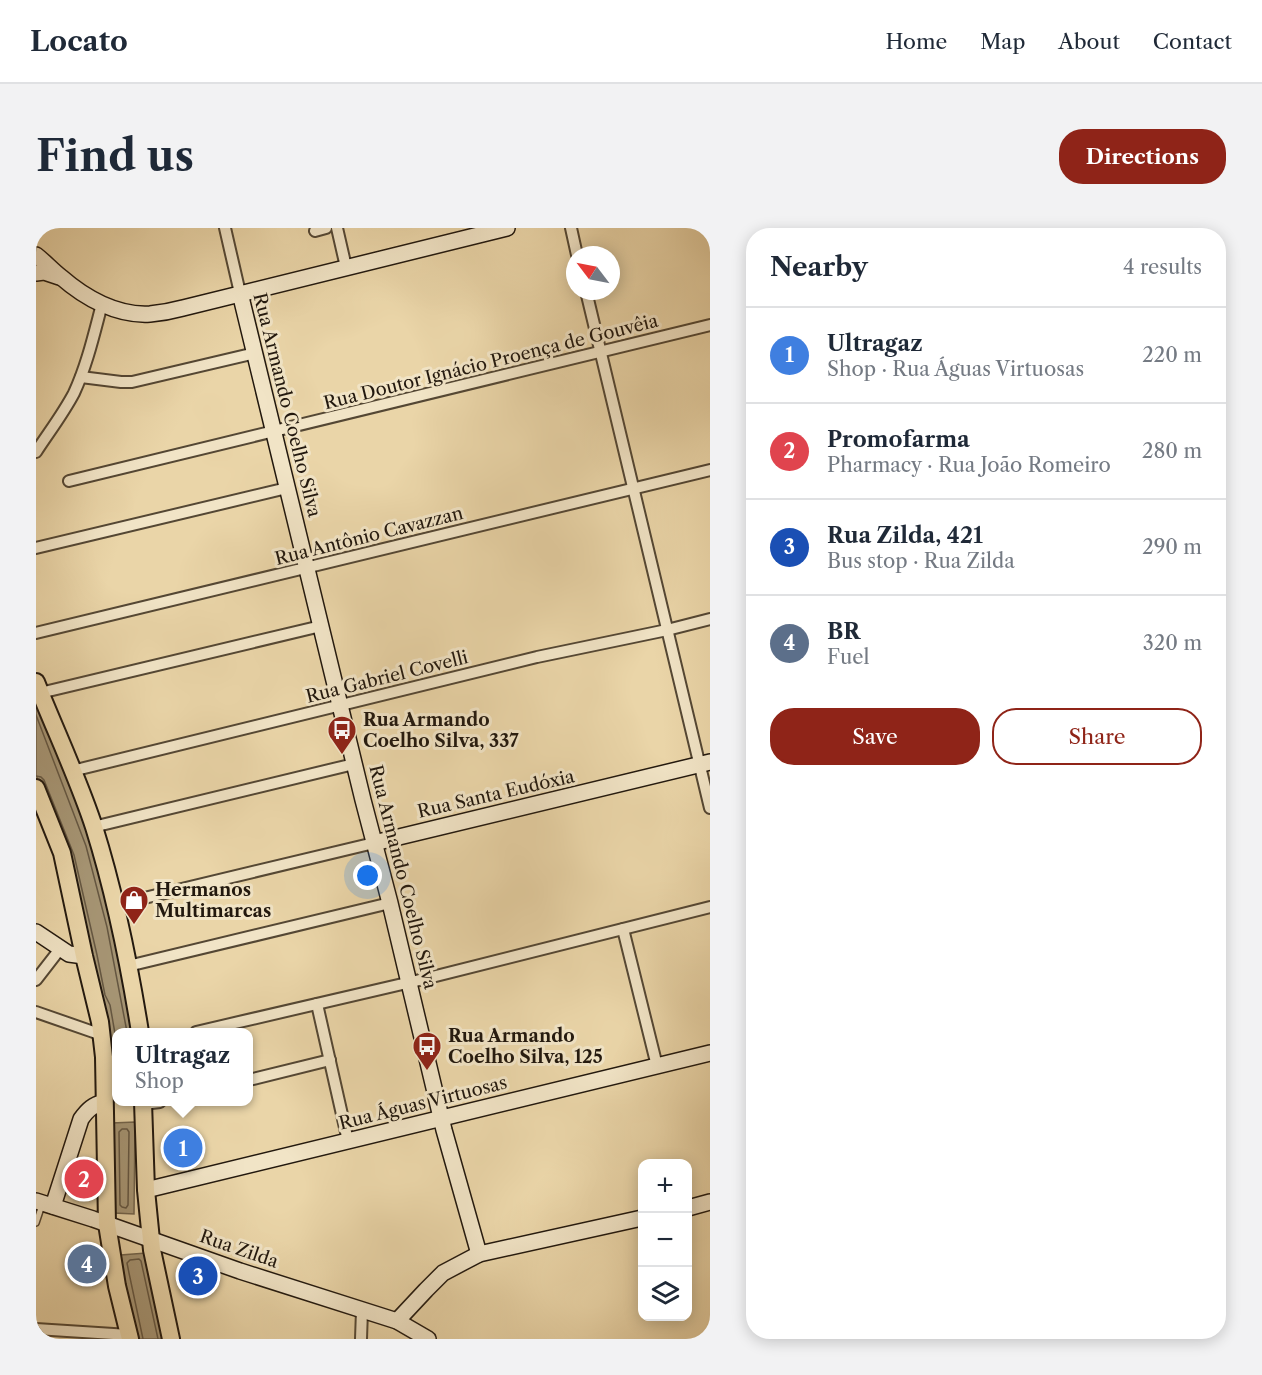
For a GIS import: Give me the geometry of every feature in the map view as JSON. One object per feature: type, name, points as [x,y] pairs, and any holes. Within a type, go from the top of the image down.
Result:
[{"type":"main road","points":[[38,688],[93,827],[115,905],[139,1028]]},
{"type":"main road","points":[[36,788],[62,853],[102,1035],[111,1100],[107,1224],[117,1286],[129,1337]]},
{"type":"main road","points":[[104,1057],[112,1067]]},
{"type":"main road","points":[[135,1106],[139,1132],[143,1138],[151,1240],[171,1339]]},
{"type":"street","name":"Rua Armando Coelho Silva","points":[[225,228],[354,764],[442,1119],[479,1254]]},
{"type":"street","points":[[337,228],[346,267]]},
{"type":"street","points":[[36,255],[62,278],[102,304],[119,310],[149,314],[183,308],[507,228]]},
{"type":"street","points":[[571,228],[575,246]]},
{"type":"street","points":[[36,273],[44,272],[62,278]]},
{"type":"street","points":[[588,300],[667,630],[705,764],[710,808]]},
{"type":"street","points":[[37,447],[64,410],[81,377],[102,304]]},
{"type":"street","name":"Rua Doutor Ignácio Proença de Gouvêia","points":[[69,481],[710,325]]},
{"type":"street","points":[[81,377],[132,382],[255,353]]},
{"type":"street","name":"Rua Antônio Cavazzan","points":[[36,633],[710,471]]},
{"type":"street","points":[[36,548],[287,488]]},
{"type":"street","name":"Rua Gabriel Covelli","points":[[72,771],[537,657],[710,619]]},
{"type":"street","points":[[38,688],[321,626]]},
{"type":"street","points":[[93,827],[354,764]]},
{"type":"street","name":"Rua Santa Eudóxia","points":[[115,905],[705,764]]},
{"type":"street","points":[[128,966],[390,903]]},
{"type":"street","points":[[213,1028],[710,907]]},
{"type":"street","points":[[623,929],[657,1066]]},
{"type":"street","points":[[36,932],[69,954],[84,956]]},
{"type":"street","points":[[36,980],[60,949]]},
{"type":"street","points":[[317,1004],[348,1141]]},
{"type":"street","points":[[36,1012],[102,1035]]},
{"type":"street","name":"Rua Águas Virtuosas","points":[[146,1190],[710,1053]]},
{"type":"street","points":[[253,1079],[330,1060]]},
{"type":"street","points":[[44,1203],[81,1119],[88,1109],[111,1100]]},
{"type":"street","points":[[692,1207],[710,1202]]},
{"type":"street","name":"Rua Zilda","points":[[44,1203],[240,1271],[397,1321],[428,1339]]},
{"type":"street","points":[[397,1321],[443,1273],[479,1254],[638,1219]]},
{"type":"street","points":[[361,1339],[362,1310]]},
{"type":"street","points":[[36,1329],[129,1337]]},
{"type":"lane","points":[[36,1223],[44,1203]]},
{"type":"water","points":[[36,699],[85,825],[113,928],[132,1028],[112,1028],[112,1052],[68,856],[36,775]]},
{"type":"water","points":[[135,1122],[134,1214],[114,1213],[112,1123]]},
{"type":"water","points":[[146,1253],[164,1339],[138,1339],[123,1274],[121,1255]]},
{"type":"place","name":"Rua Armando Coelho Silva, 337","points":[[342,756]]},
{"type":"place","name":"Hermanos Multimarcas","points":[[134,926]]},
{"type":"place","name":"Rua Armando Coelho Silva, 125","points":[[427,1072]]},
{"type":"place","name":"Ultragaz","points":[[183,1148]]},
{"type":"place","name":"Promofarma","points":[[84,1179]]},
{"type":"place","name":"BR","points":[[87,1264]]},
{"type":"place","name":"Rua Zilda, 421","points":[[198,1276]]}]
